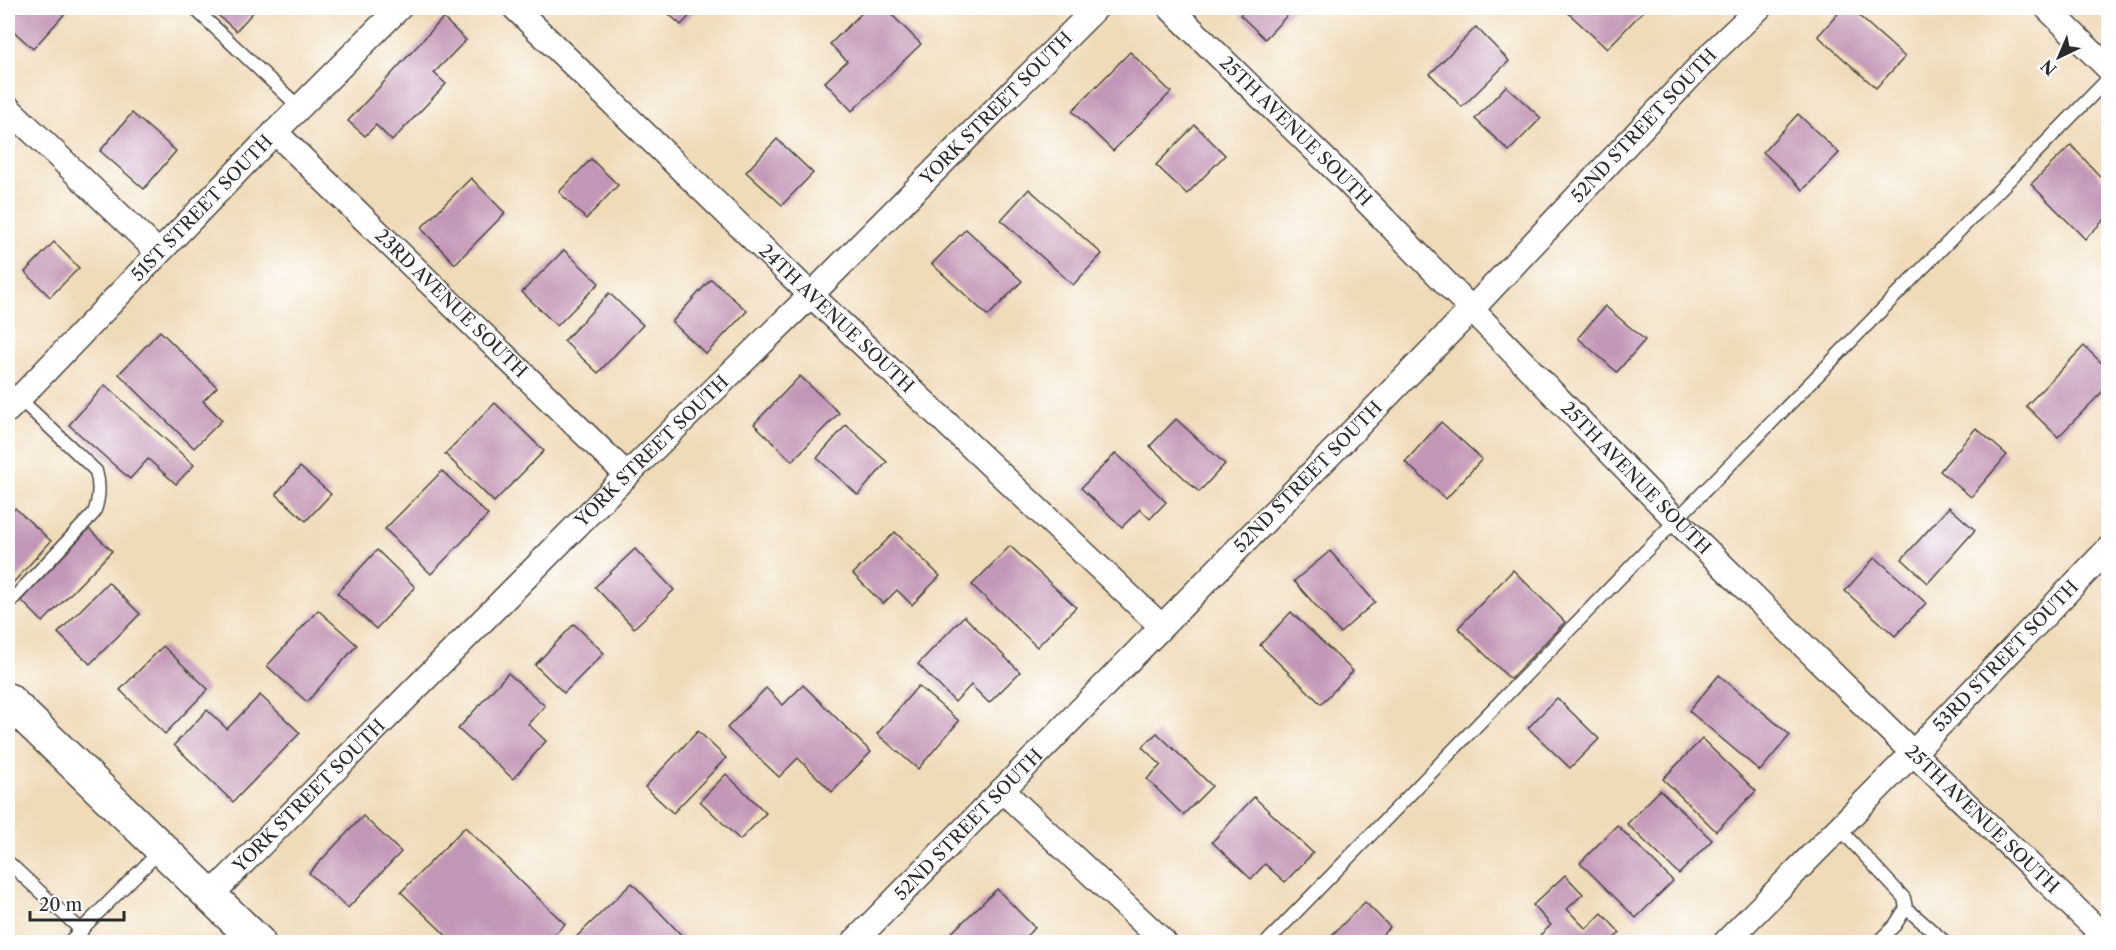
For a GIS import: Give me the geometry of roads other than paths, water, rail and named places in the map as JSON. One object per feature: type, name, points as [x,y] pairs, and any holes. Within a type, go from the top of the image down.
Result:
[{"type":"main road","points":[[8,700],[258,942]]},
{"type":"street","name":"51ST STREET SOUTH","points":[[11,399],[399,8]]},
{"type":"street","name":"24TH AVENUE SOUTH","points":[[515,8],[811,296],[1161,626]]},
{"type":"street","name":"YORK STREET SOUTH","points":[[210,896],[627,475],[811,296],[1096,8]]},
{"type":"street","name":"25TH AVENUE SOUTH","points":[[1170,8],[1346,180],[1676,520],[1913,753],[2109,940]]},
{"type":"street","name":"52ND STREET SOUTH","points":[[854,942],[1472,309],[1714,51],[1759,8]]},
{"type":"street","points":[[2047,8],[2109,68]]},
{"type":"street","points":[[8,108],[158,252]]},
{"type":"street","name":"23RD AVENUE SOUTH","points":[[275,132],[627,475]]},
{"type":"street","name":"53RD STREET SOUTH","points":[[1726,942],[1913,753],[2109,549]]},
{"type":"street","points":[[1002,790],[1164,942]]},
{"type":"lane","points":[[194,8],[299,107]]},
{"type":"lane","points":[[1267,942],[1676,520],[2109,79]]},
{"type":"lane","points":[[8,604],[94,513],[99,485],[96,471],[11,399]]},
{"type":"lane","points":[[1839,828],[1904,898],[1906,908],[1945,942]]},
{"type":"lane","points":[[69,942],[162,849]]},
{"type":"lane","points":[[8,862],[82,931]]},
{"type":"lane","points":[[1878,942],[1895,925],[1906,908]]}]
